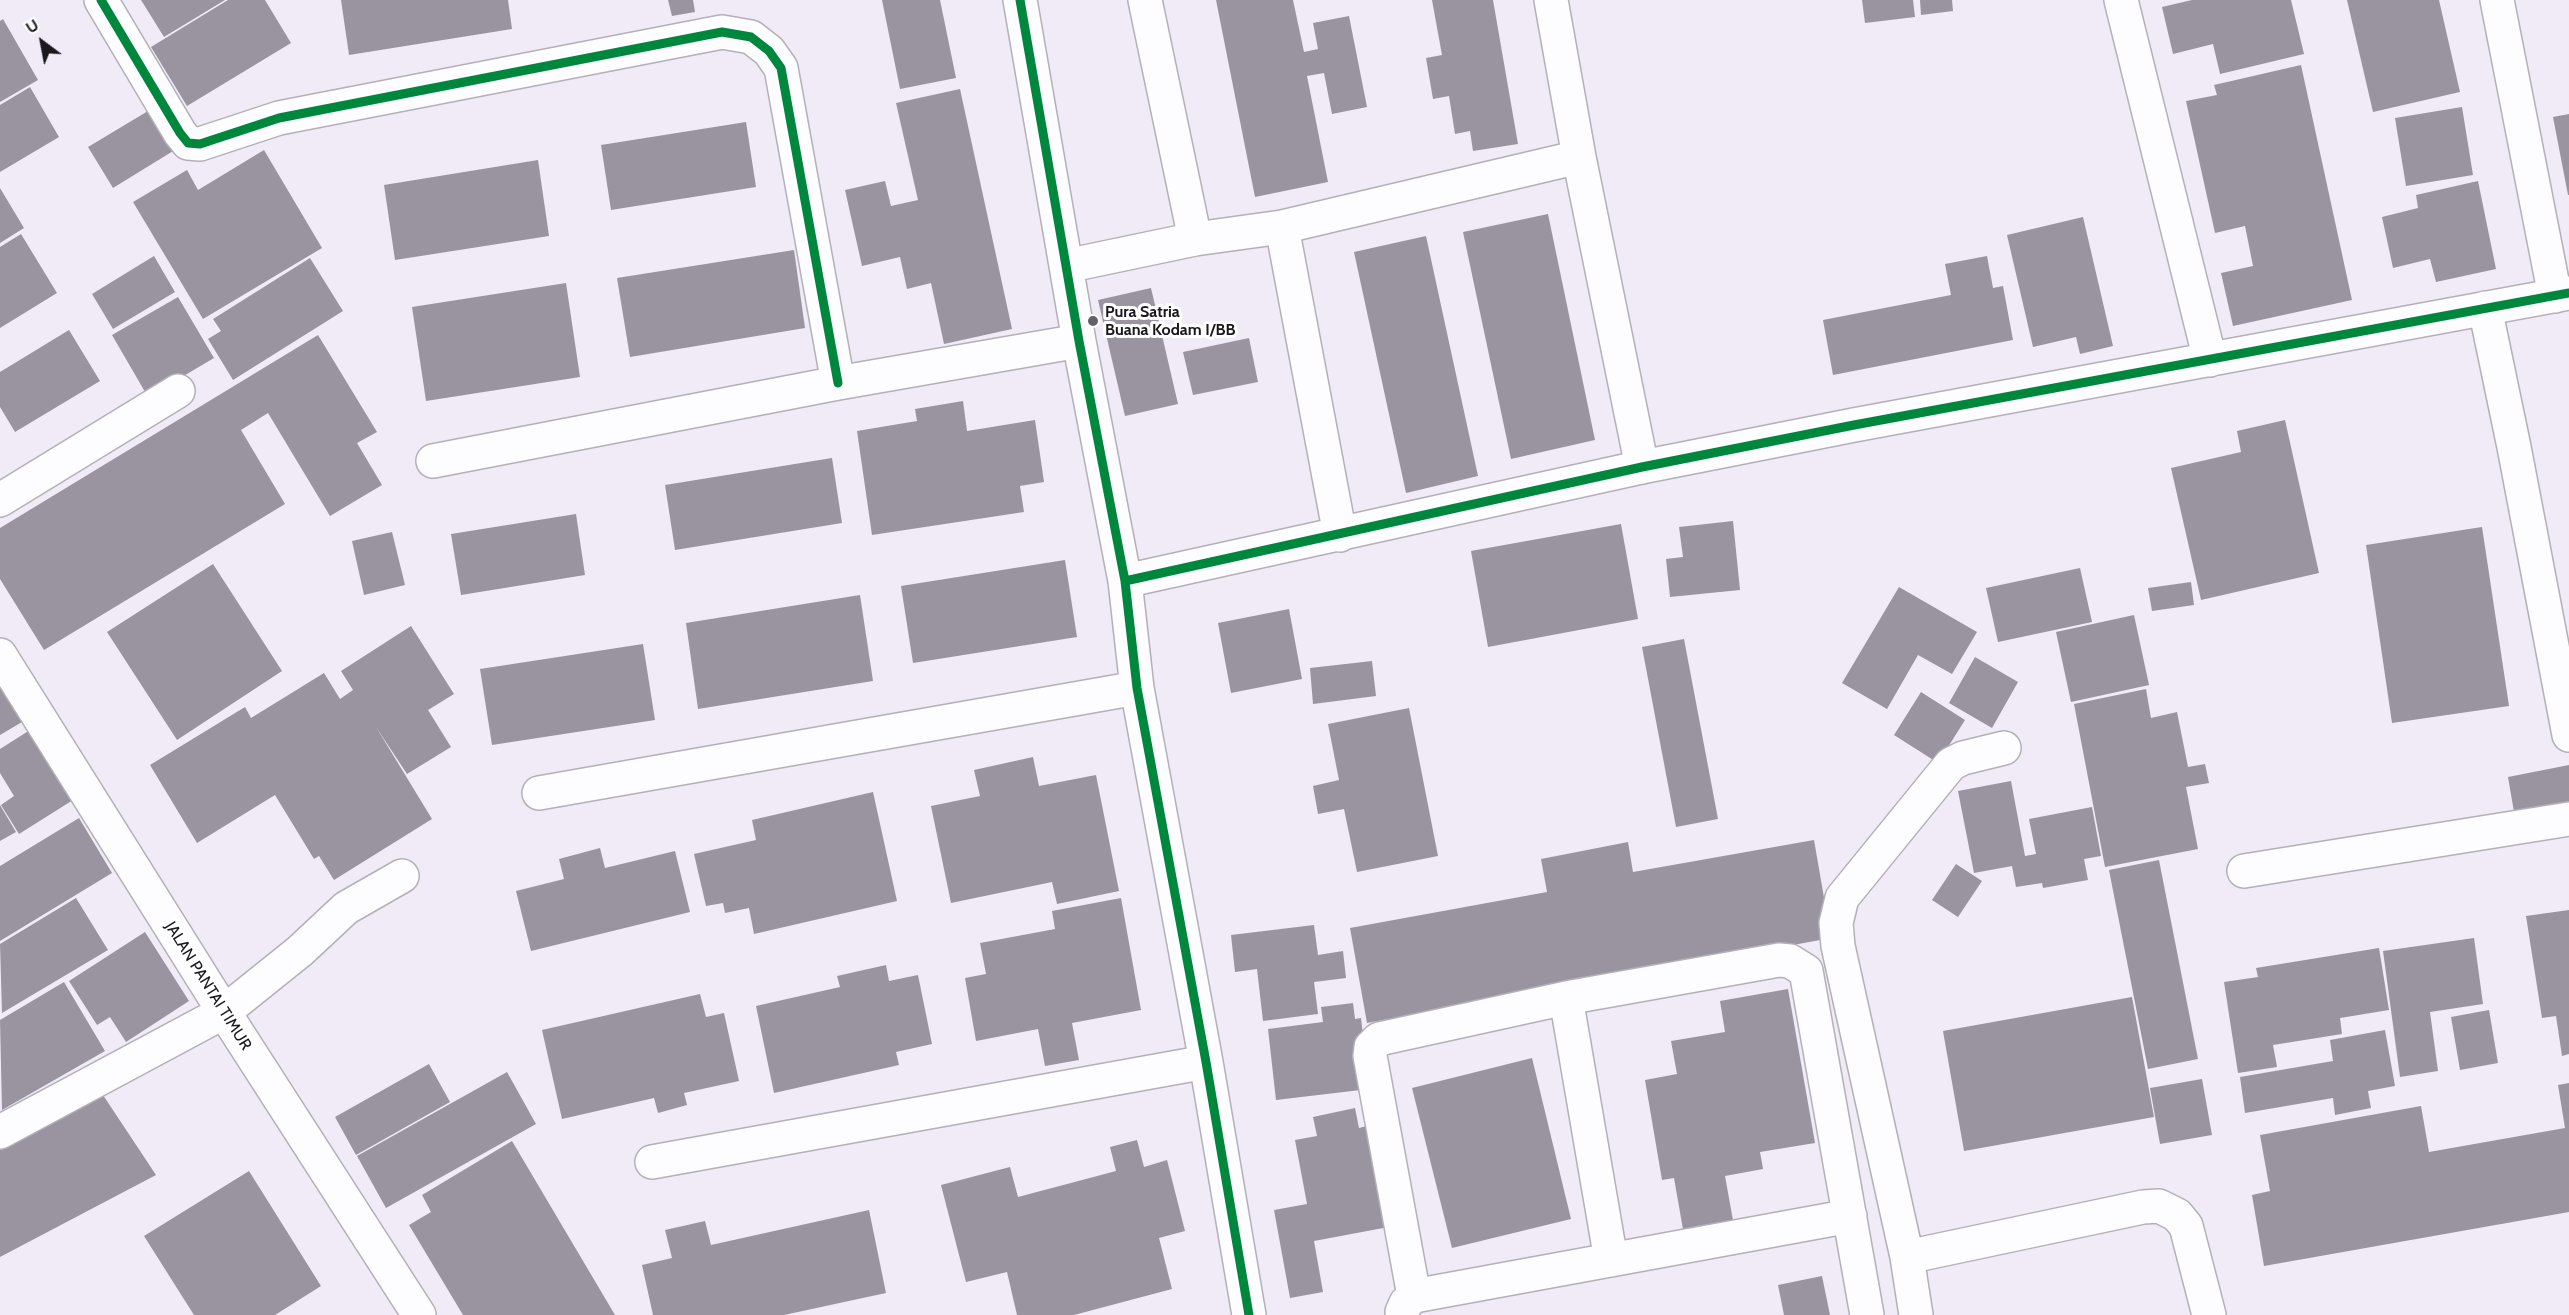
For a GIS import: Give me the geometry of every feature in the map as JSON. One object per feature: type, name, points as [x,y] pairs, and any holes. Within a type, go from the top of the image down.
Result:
[{"type":"street","points":[[101,0],[180,133],[188,143],[200,144],[279,118],[722,32],[752,37],[769,51],[781,68],[838,383]]},
{"type":"street","points":[[1020,0],[1079,341],[1125,581],[1137,688],[1206,1062],[1249,1315]]},
{"type":"street","points":[[1145,0],[1195,239]]},
{"type":"street","points":[[1551,0],[1579,157],[1642,467]]},
{"type":"street","points":[[2121,0],[2210,360]]},
{"type":"street","points":[[1125,581],[1642,467],[1854,425],[2562,294],[2497,0]]},
{"type":"street","points":[[1066,266],[1195,239],[1282,227],[1579,157]]},
{"type":"street","points":[[1282,227],[1340,535]]},
{"type":"street","points":[[2485,308],[2569,735]]},
{"type":"street","points":[[433,461],[838,383],[1079,341]]},
{"type":"street","points":[[0,500],[178,391]]},
{"type":"street","name":"JALAN PANTAI TIMUR","points":[[0,655],[224,1012],[419,1315]]},
{"type":"street","points":[[539,794],[1137,688]]},
{"type":"street","points":[[1916,1315],[1906,1257],[1838,946],[1836,923],[1842,898],[1951,764],[2004,748]]},
{"type":"street","points":[[2244,871],[2569,819]]},
{"type":"street","points":[[0,1132],[224,1012],[300,951],[346,908],[402,876]]},
{"type":"street","points":[[1850,1216],[1611,1260],[1408,1306],[1371,1047],[1379,1039],[1566,998],[1779,960],[1798,964],[1806,971],[1850,1216],[1867,1315]]},
{"type":"street","points":[[1566,998],[1611,1260]]},
{"type":"street","points":[[652,1162],[1206,1062]]},
{"type":"street","points":[[1906,1257],[2143,1206],[2158,1206],[2177,1215],[2186,1226],[2209,1315]]},
{"type":"building","points":[[141,0],[225,0],[164,37]]},
{"type":"building","points":[[228,0],[265,0],[291,43],[187,106],[151,47]]},
{"type":"building","points":[[341,0],[508,0],[512,29],[349,55]]},
{"type":"building","points":[[668,0],[693,0],[695,12],[672,16]]},
{"type":"building","points":[[882,0],[940,0],[956,78],[900,89]]},
{"type":"building","points":[[1216,0],[1293,0],[1304,52],[1318,49],[1313,23],[1349,16],[1367,107],[1332,114],[1324,73],[1307,76],[1328,182],[1255,197]]},
{"type":"building","points":[[1432,0],[1493,0],[1518,144],[1473,151],[1470,131],[1455,134],[1449,96],[1433,99],[1426,58],[1442,55]]},
{"type":"building","points":[[1862,0],[1913,0],[1915,17],[1865,23]]},
{"type":"building","points":[[1920,0],[1952,0],[1953,11],[1921,15]]},
{"type":"building","points":[[2192,0],[2291,0],[2304,54],[2220,74],[2213,44],[2173,54],[2162,7]]},
{"type":"building","points":[[2347,0],[2439,0],[2460,92],[2373,112]]},
{"type":"building","points":[[3,19],[38,80],[0,102],[0,21]]},
{"type":"building","points":[[2301,65],[2352,300],[2233,326],[2221,273],[2253,266],[2245,226],[2215,233],[2186,101],[2217,95],[2214,85]]},
{"type":"building","points":[[30,87],[59,137],[0,172],[0,105]]},
{"type":"building","points":[[960,89],[1012,329],[944,344],[931,283],[907,289],[900,257],[862,266],[845,190],[885,181],[891,206],[918,200],[896,103]]},
{"type":"building","points":[[2462,107],[2473,175],[2406,186],[2395,118]]},
{"type":"building","points":[[153,108],[178,148],[113,188],[88,147]]},
{"type":"building","points":[[2569,114],[2569,195],[2568,195],[2553,117]]},
{"type":"building","points":[[746,122],[756,187],[611,210],[601,145]]},
{"type":"building","points":[[264,150],[322,248],[203,319],[133,202],[187,170],[198,190]]},
{"type":"building","points":[[538,160],[549,236],[395,260],[384,185]]},
{"type":"building","points":[[2478,181],[2496,269],[2436,282],[2430,259],[2393,268],[2382,217],[2418,208],[2416,195]]},
{"type":"building","points":[[0,188],[24,228],[0,243]]},
{"type":"building","points":[[1548,214],[1595,440],[1511,459],[1463,232]]},
{"type":"building","points":[[2083,217],[2113,346],[2080,354],[2076,337],[2033,347],[2007,235]]},
{"type":"building","points":[[21,234],[57,293],[0,328],[0,247]]},
{"type":"building","points":[[1426,236],[1478,476],[1406,493],[1354,252]]},
{"type":"building","points":[[794,250],[805,328],[630,357],[617,278]]},
{"type":"building","points":[[154,256],[175,292],[113,329],[92,294]]},
{"type":"building","points":[[1987,256],[1993,288],[2003,286],[2013,340],[1833,375],[1823,320],[1951,295],[1945,264]]},
{"type":"building","points":[[310,258],[343,311],[233,380],[208,339],[221,331],[213,319]]},
{"type":"building","points":[[566,283],[580,377],[426,401],[412,307]]},
{"type":"building","points":[[1151,288],[1178,404],[1125,416],[1098,300]]},
{"type":"building","points":[[178,297],[214,358],[148,397],[112,335]]},
{"type":"building","points":[[69,330],[100,381],[15,432],[0,407],[0,372]]},
{"type":"building","points":[[318,335],[377,432],[357,443],[382,485],[330,516],[268,413],[241,430],[285,504],[44,650],[0,579],[0,528]]},
{"type":"building","points":[[1249,338],[1258,382],[1193,395],[1183,352]]},
{"type":"building","points":[[963,401],[967,431],[1035,420],[1044,482],[1020,486],[1024,512],[872,535],[857,431],[917,421],[915,409]]},
{"type":"building","points":[[2285,420],[2319,573],[2201,600],[2171,468],[2241,452],[2237,431]]},
{"type":"building","points":[[832,458],[842,523],[675,550],[665,485]]},
{"type":"building","points":[[576,514],[585,575],[461,595],[451,534]]},
{"type":"building","points":[[1733,521],[1740,590],[1670,597],[1666,559],[1683,557],[1679,527]]},
{"type":"building","points":[[1621,524],[1638,619],[1488,647],[1471,551]]},
{"type":"building","points":[[2482,527],[2509,706],[2392,723],[2366,545]]},
{"type":"building","points":[[392,532],[405,585],[364,595],[352,541]]},
{"type":"building","points":[[1065,560],[1077,637],[913,663],[901,586]]},
{"type":"building","points":[[213,564],[282,671],[177,740],[107,632]]},
{"type":"building","points":[[2080,568],[2092,622],[1998,642],[1986,588]]},
{"type":"building","points":[[2191,582],[2194,605],[2152,611],[2148,588]]},
{"type":"building","points":[[1899,587],[1977,632],[1952,674],[1918,655],[1887,709],[1842,683]]},
{"type":"building","points":[[860,595],[873,681],[698,709],[686,623]]},
{"type":"building","points":[[1289,609],[1302,679],[1231,693],[1218,623]]},
{"type":"building","points":[[2134,615],[2149,685],[2071,702],[2056,632]]},
{"type":"building","points":[[411,626],[454,694],[428,710],[451,747],[407,774],[376,727],[432,819],[334,880],[319,856],[314,859],[275,795],[197,843],[150,765],[245,707],[251,718],[324,673],[340,699],[353,690],[341,671]]},
{"type":"building","points":[[1684,639],[1718,819],[1676,827],[1642,647]]},
{"type":"building","points":[[643,644],[655,720],[492,745],[480,669]]},
{"type":"building","points":[[1975,657],[2018,682],[1992,728],[1949,703]]},
{"type":"building","points":[[1372,661],[1376,696],[1313,704],[1310,668]]},
{"type":"building","points":[[0,686],[22,722],[0,735]]},
{"type":"building","points":[[2146,689],[2151,718],[2177,712],[2188,767],[2205,764],[2209,783],[2186,787],[2198,849],[2105,867],[2074,704]]},
{"type":"building","points":[[1921,692],[1965,720],[1938,763],[1894,735]]},
{"type":"building","points":[[1409,708],[1438,856],[1357,872],[1344,809],[1318,814],[1313,786],[1339,780],[1328,724]]},
{"type":"building","points":[[30,730],[73,800],[19,834],[1,805],[14,796],[0,773],[0,749]]},
{"type":"building","points":[[1033,757],[1039,786],[1096,775],[1119,891],[1057,904],[1052,882],[951,903],[931,806],[980,796],[974,770]]},
{"type":"building","points":[[2569,765],[2569,802],[2514,812],[2508,777]]},
{"type":"building","points":[[2011,781],[2025,856],[2036,854],[2029,819],[2092,807],[2101,856],[2084,859],[2088,880],[2043,888],[2042,883],[2016,887],[2012,866],[1974,873],[1958,791]]},
{"type":"building","points":[[873,792],[897,901],[754,934],[749,908],[725,913],[723,903],[706,906],[694,854],[756,840],[752,820]]},
{"type":"building","points":[[0,805],[16,832],[0,841]]},
{"type":"building","points":[[79,818],[112,873],[0,941],[0,866]]},
{"type":"building","points":[[1814,840],[1831,938],[1367,1023],[1350,928],[1547,892],[1541,859],[1628,842],[1633,872]]},
{"type":"building","points":[[600,848],[605,868],[675,851],[690,912],[531,951],[516,891],[564,879],[559,859]]},
{"type":"building","points":[[2159,860],[2198,1059],[2148,1069],[2109,870]]},
{"type":"building","points":[[1956,864],[1982,881],[1958,917],[1932,900]]},
{"type":"building","points":[[76,898],[108,950],[2,1013],[0,944]]},
{"type":"building","points":[[1121,898],[1141,1010],[1072,1023],[1079,1060],[1045,1066],[1038,1029],[976,1041],[965,978],[986,974],[980,943],[1055,929],[1052,911]]},
{"type":"building","points":[[2569,910],[2569,1054],[2562,1056],[2556,1016],[2542,1018],[2526,916]]},
{"type":"building","points":[[1314,925],[1318,955],[1343,951],[1346,978],[1314,982],[1318,1014],[1263,1021],[1257,969],[1235,972],[1231,935]]},
{"type":"building","points":[[145,932],[189,1001],[126,1042],[110,1017],[97,1025],[69,981]]},
{"type":"building","points":[[2474,938],[2483,1004],[2430,1012],[2438,1071],[2400,1077],[2383,951]]},
{"type":"building","points":[[2379,948],[2389,1010],[2340,1018],[2342,1034],[2273,1045],[2277,1067],[2238,1073],[2224,982],[2258,977],[2256,968]]},
{"type":"building","points":[[886,965],[889,981],[918,975],[932,1044],[896,1052],[899,1065],[774,1093],[756,1006],[840,987],[837,976]]},
{"type":"building","points":[[64,982],[105,1051],[2,1110],[0,1020]]},
{"type":"building","points":[[1788,989],[1815,1143],[1760,1152],[1763,1169],[1725,1176],[1734,1226],[1684,1235],[1674,1178],[1662,1180],[1645,1080],[1677,1074],[1671,1041],[1725,1032],[1720,1001]]},
{"type":"building","points":[[700,994],[706,1017],[724,1013],[739,1081],[684,1093],[687,1105],[658,1113],[654,1098],[562,1119],[542,1030]]},
{"type":"building","points":[[2132,997],[2154,1117],[1964,1151],[1943,1031]]},
{"type":"building","points":[[1353,1003],[1355,1019],[1361,1018],[1369,1089],[1276,1100],[1268,1029],[1323,1022],[1321,1007]]},
{"type":"building","points":[[2489,1010],[2498,1063],[2460,1070],[2451,1017]]},
{"type":"building","points":[[2385,1030],[2395,1086],[2368,1091],[2371,1108],[2335,1115],[2333,1098],[2245,1113],[2240,1077],[2333,1061],[2330,1040]]},
{"type":"building","points":[[1532,1058],[1571,1219],[1452,1248],[1412,1088]]},
{"type":"building","points":[[429,1064],[450,1102],[356,1155],[335,1117]]},
{"type":"building","points":[[507,1072],[536,1124],[386,1208],[357,1156]]},
{"type":"building","points":[[2202,1079],[2212,1135],[2160,1144],[2150,1088]]},
{"type":"building","points":[[2569,1083],[2569,1212],[2264,1266],[2252,1195],[2270,1191],[2260,1135],[2421,1106],[2429,1152],[2565,1128],[2558,1085]]},
{"type":"building","points":[[101,1092],[156,1175],[0,1257],[0,1149]]},
{"type":"building","points":[[1355,1108],[1359,1128],[1375,1124],[1394,1226],[1314,1241],[1323,1292],[1290,1298],[1274,1210],[1307,1204],[1295,1140],[1317,1136],[1313,1117]]},
{"type":"building","points":[[1137,1140],[1144,1167],[1167,1160],[1185,1231],[1159,1238],[1172,1289],[1074,1315],[1017,1315],[1007,1272],[966,1282],[941,1185],[1010,1167],[1018,1197],[1116,1171],[1110,1147]]},
{"type":"building","points":[[512,1141],[615,1315],[463,1315],[409,1225],[431,1212],[422,1195]]},
{"type":"building","points":[[249,1171],[321,1286],[275,1315],[194,1315],[144,1236]]},
{"type":"building","points":[[869,1210],[886,1293],[784,1315],[653,1315],[642,1265],[672,1258],[665,1230],[705,1221],[711,1245]]},
{"type":"building","points":[[1822,1276],[1830,1315],[1784,1315],[1778,1285]]},
{"type":"cycle path","points":[[101,0],[180,133],[188,143],[200,144],[279,118],[722,32],[751,37],[769,51],[781,68],[838,383]]},
{"type":"cycle path","points":[[1020,0],[1079,341],[1125,581],[1137,688],[1206,1062],[1249,1315]]},
{"type":"cycle path","points":[[1125,581],[1642,467],[1854,425],[2569,293]]},
{"type":"place","name":"Pura Satria Buana Kodam I/BB","points":[[1093,321]]}]
